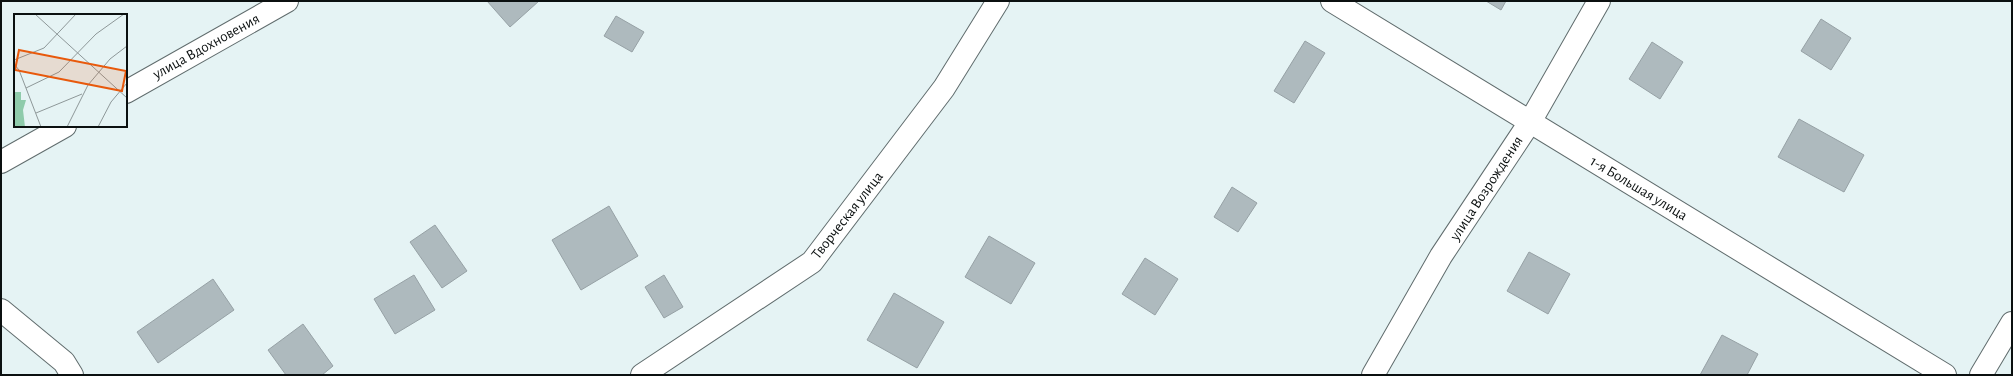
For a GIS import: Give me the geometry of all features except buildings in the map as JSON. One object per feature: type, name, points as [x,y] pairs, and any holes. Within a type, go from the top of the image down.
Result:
[{"type":"street","name":"улица Вдохновения","points":[[127,91],[287,1]]},
{"type":"street","name":"Творческая улица","points":[[642,375],[812,262],[944,88],[998,1]]},
{"type":"street","name":"1-я Большая улица","points":[[1332,1],[1945,375]]},
{"type":"street","name":"улица Возрождения","points":[[1373,375],[1441,256],[1530,122],[1599,1]]},
{"type":"street","points":[[1,162],[63,127]]},
{"type":"street","points":[[1,310],[64,362],[72,375]]},
{"type":"street","points":[[1982,375],[2012,323]]}]
